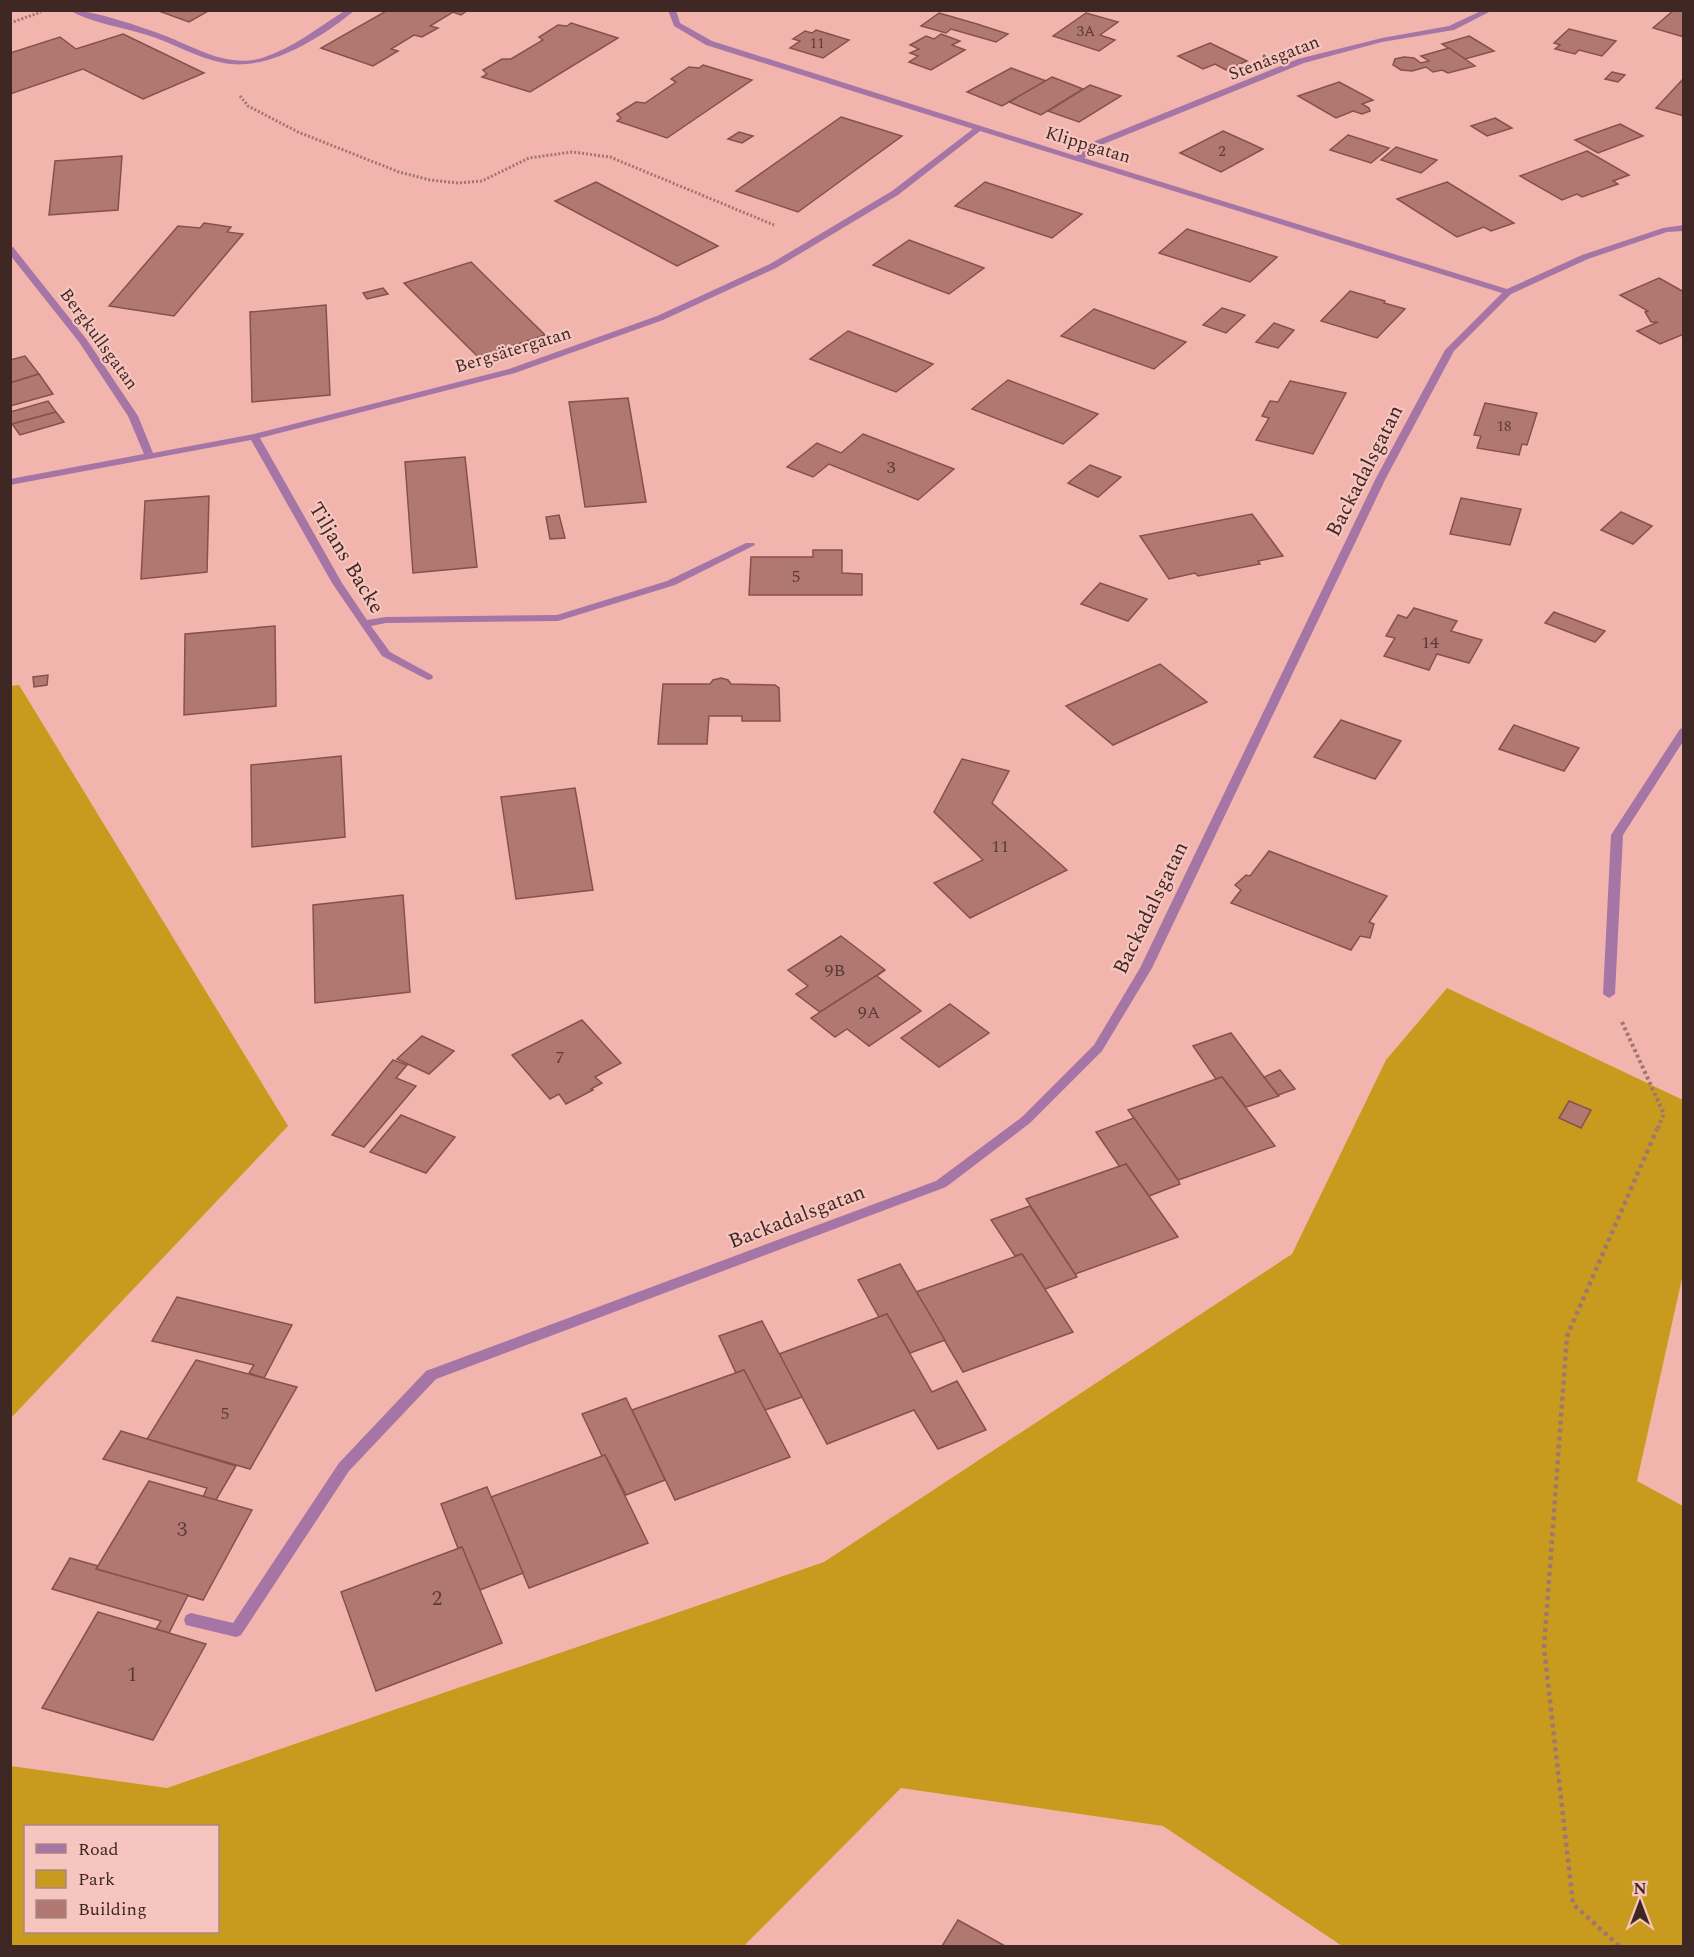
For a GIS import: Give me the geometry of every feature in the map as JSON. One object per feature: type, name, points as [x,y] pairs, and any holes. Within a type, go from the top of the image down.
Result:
[{"type":"street","points":[[72,10],[159,37],[216,59],[238,63],[264,60],[288,49],[352,10]]},
{"type":"street","name":"Klippgatan","points":[[672,10],[676,24],[709,43],[978,129],[1508,292]]},
{"type":"street","name":"Stenåsgatan","points":[[1077,159],[1098,143],[1301,61],[1373,42],[1451,28],[1490,10]]},
{"type":"street","name":"Bergsätergatan","points":[[10,482],[254,437],[512,371],[660,318],[773,266],[816,241],[895,193],[978,129]]},
{"type":"street","name":"Backadalsgatan","points":[[190,1620],[236,1630],[344,1467],[431,1375],[941,1184],[1026,1120],[1098,1048],[1146,968],[1381,478],[1450,350],[1508,292],[1585,257],[1666,230],[1683,228]]},
{"type":"street","name":"Bergkullsgatan","points":[[10,249],[82,340],[126,406],[149,456]]},
{"type":"street","name":"Tiljans Backe","points":[[254,437],[337,583],[364,624],[386,654],[428,677]]},
{"type":"street","points":[[364,624],[386,620],[558,618],[671,583],[750,545]]},
{"type":"street","points":[[1609,994],[1617,835],[1683,731]]},
{"type":"path","points":[[10,23],[45,10]]},
{"type":"path","points":[[238,63],[235,73],[239,94],[248,106],[298,132],[399,171],[430,180],[458,183],[482,181],[529,158],[572,152],[595,154],[610,157],[816,241]]},
{"type":"path","points":[[1609,994],[1664,1114],[1567,1336],[1544,1648],[1573,1904],[1619,1947]]},
{"type":"green space","points":[[19,685],[288,1126],[11,1418],[10,686]]},
{"type":"green space","points":[[1447,988],[1683,1100],[1683,1274],[1637,1481],[1683,1506],[1683,1946],[1342,1946],[1163,1826],[901,1788],[744,1946],[11,1946],[11,1766],[167,1788],[824,1562],[1292,1254],[1386,1060]]},
{"type":"building","points":[[156,10],[210,10],[189,22]]},
{"type":"building","points":[[388,10],[468,10],[461,15],[453,12],[430,26],[438,28],[422,37],[414,35],[391,49],[398,51],[373,66],[321,48]]},
{"type":"building","points":[[1674,10],[1684,10],[1684,37],[1653,28]]},
{"type":"building","points":[[939,13],[1008,34],[996,42],[951,29],[946,33],[921,26]]},
{"type":"building","points":[[1086,13],[1118,22],[1100,35],[1115,40],[1099,51],[1053,36]]},
{"type":"building","points":[[571,23],[618,38],[530,92],[482,77],[487,74],[483,70],[502,59],[511,59],[543,40],[539,37],[558,25],[567,26]]},
{"type":"building","points":[[1569,29],[1616,41],[1602,56],[1579,50],[1575,54],[1555,49],[1560,45],[1554,43]]},
{"type":"building","points":[[816,30],[849,40],[823,58],[790,48],[800,41],[793,39],[805,31],[812,33]]},
{"type":"building","points":[[123,34],[204,73],[143,99],[83,69],[10,94],[10,53],[60,37],[76,49]]},
{"type":"building","points":[[941,34],[960,41],[952,45],[965,50],[931,70],[909,62],[918,56],[910,53],[919,49],[910,45],[926,36],[934,39]]},
{"type":"building","points":[[1469,36],[1494,51],[1465,59],[1442,44]]},
{"type":"building","points":[[1210,43],[1247,61],[1226,70],[1215,64],[1203,69],[1178,56]]},
{"type":"building","points":[[1449,48],[1475,66],[1448,73],[1442,70],[1433,72],[1426,67],[1412,71],[1401,70],[1393,65],[1395,59],[1404,57],[1414,58],[1421,63],[1429,61],[1421,56]]},
{"type":"building","points":[[703,65],[752,80],[667,138],[617,121],[621,118],[617,114],[636,102],[645,103],[676,82],[671,79],[689,67],[699,68]]},
{"type":"building","points":[[1011,68],[1046,81],[1002,106],[967,92]]},
{"type":"building","points":[[1612,72],[1625,75],[1618,82],[1605,79]]},
{"type":"building","points":[[1052,77],[1083,89],[1041,115],[1009,102]]},
{"type":"building","points":[[1683,79],[1684,116],[1656,108]]},
{"type":"building","points":[[1339,82],[1373,100],[1362,104],[1370,111],[1362,114],[1353,111],[1336,118],[1298,96]]},
{"type":"building","points":[[1090,85],[1121,96],[1079,122],[1048,111]]},
{"type":"building","points":[[841,117],[902,136],[798,212],[736,191]]},
{"type":"building","points":[[1495,118],[1512,128],[1487,136],[1471,126]]},
{"type":"building","points":[[1620,124],[1643,136],[1598,153],[1575,140]]},
{"type":"building","points":[[1223,131],[1263,149],[1221,172],[1180,153]]},
{"type":"building","points":[[739,132],[753,136],[742,143],[728,139]]},
{"type":"building","points":[[1348,135],[1389,148],[1371,163],[1330,150]]},
{"type":"building","points":[[1396,147],[1437,160],[1421,173],[1381,160]]},
{"type":"building","points":[[1587,151],[1629,175],[1613,181],[1618,184],[1582,197],[1577,194],[1562,200],[1520,176]]},
{"type":"building","points":[[122,156],[118,210],[49,215],[55,161]]},
{"type":"building","points":[[596,182],[718,246],[677,266],[555,201]]},
{"type":"building","points":[[985,182],[1082,214],[1052,238],[955,206]]},
{"type":"building","points":[[1447,182],[1514,223],[1491,231],[1484,227],[1457,237],[1397,199]]},
{"type":"building","points":[[204,223],[231,227],[227,232],[243,234],[174,316],[109,306],[178,226],[200,228]]},
{"type":"building","points":[[1187,229],[1277,257],[1250,282],[1159,253]]},
{"type":"building","points":[[909,240],[984,268],[949,294],[873,265]]},
{"type":"building","points":[[471,262],[545,335],[478,357],[404,283]]},
{"type":"building","points":[[1659,278],[1684,292],[1684,334],[1660,344],[1637,331],[1658,322],[1651,322],[1645,312],[1648,311],[1620,295]]},
{"type":"building","points":[[383,288],[388,294],[367,299],[363,293]]},
{"type":"building","points":[[1350,291],[1405,309],[1377,338],[1321,321]]},
{"type":"building","points":[[326,305],[330,395],[252,402],[250,312]]},
{"type":"building","points":[[1222,308],[1245,315],[1226,333],[1203,325]]},
{"type":"building","points":[[1094,309],[1186,342],[1154,369],[1061,336]]},
{"type":"building","points":[[1274,323],[1294,330],[1278,348],[1256,342]]},
{"type":"building","points":[[848,331],[933,364],[896,392],[810,359]]},
{"type":"building","points":[[25,356],[39,374],[10,383],[10,360]]},
{"type":"building","points":[[39,374],[53,394],[10,406],[10,383]]},
{"type":"building","points":[[1008,380],[1098,414],[1063,444],[972,409]]},
{"type":"building","points":[[1290,381],[1346,393],[1313,454],[1256,440],[1269,418],[1262,416],[1270,401],[1278,402]]},
{"type":"building","points":[[628,398],[646,502],[585,507],[569,402]]},
{"type":"building","points":[[48,401],[56,412],[12,424],[10,422],[10,412]]},
{"type":"building","points":[[1485,403],[1537,413],[1527,445],[1522,444],[1519,455],[1477,448],[1481,436],[1474,435]]},
{"type":"building","points":[[56,412],[64,422],[20,435],[12,424]]},
{"type":"building","points":[[863,434],[954,469],[918,500],[829,464],[813,477],[787,467],[817,443],[841,453]]},
{"type":"building","points":[[465,457],[477,567],[413,573],[405,462]]},
{"type":"building","points":[[1090,465],[1121,477],[1098,497],[1068,483]]},
{"type":"building","points":[[209,496],[207,572],[141,579],[145,501]]},
{"type":"building","points":[[1461,498],[1521,509],[1510,545],[1450,534]]},
{"type":"building","points":[[1621,512],[1652,526],[1633,544],[1601,530]]},
{"type":"building","points":[[1252,514],[1283,556],[1258,561],[1260,564],[1169,579],[1140,536]]},
{"type":"building","points":[[559,515],[565,538],[550,539],[546,517]]},
{"type":"building","points":[[813,550],[842,550],[842,573],[862,574],[862,595],[749,595],[751,557],[813,557]]},
{"type":"building","points":[[1100,583],[1147,599],[1128,621],[1081,604]]},
{"type":"building","points":[[1414,608],[1457,621],[1451,631],[1482,640],[1469,663],[1437,654],[1429,670],[1384,656],[1395,638],[1386,636],[1398,615],[1407,618]]},
{"type":"building","points":[[1554,612],[1605,631],[1595,642],[1545,623]]},
{"type":"building","points":[[275,626],[276,706],[184,715],[185,634]]},
{"type":"building","points":[[1160,664],[1207,702],[1113,745],[1066,706]]},
{"type":"building","points":[[48,675],[47,685],[34,687],[33,677]]},
{"type":"building","points":[[721,678],[728,680],[731,684],[775,685],[779,688],[780,721],[742,721],[742,716],[709,716],[707,744],[658,744],[663,684],[710,684],[713,680]]},
{"type":"building","points":[[1341,720],[1401,741],[1375,779],[1314,757]]},
{"type":"building","points":[[1514,725],[1579,748],[1564,771],[1499,749]]},
{"type":"building","points":[[341,756],[345,837],[252,847],[251,765]]},
{"type":"building","points":[[962,759],[1009,771],[992,803],[1067,870],[970,918],[934,883],[983,860],[934,812]]},
{"type":"building","points":[[575,788],[593,890],[516,899],[501,797]]},
{"type":"building","points":[[1269,851],[1387,896],[1369,922],[1374,924],[1370,938],[1360,936],[1351,950],[1231,903],[1241,890],[1235,885],[1246,875],[1250,876]]},
{"type":"building","points":[[403,895],[410,992],[315,1003],[313,905]]},
{"type":"building","points":[[841,936],[885,970],[820,1012],[796,994],[808,986],[788,970]]},
{"type":"building","points":[[885,970],[877,976],[921,1011],[869,1046],[847,1029],[835,1037],[811,1018]]},
{"type":"building","points":[[950,1004],[989,1033],[939,1067],[901,1038]]},
{"type":"building","points":[[582,1020],[621,1063],[595,1077],[602,1083],[591,1089],[593,1090],[566,1104],[559,1094],[550,1099],[512,1055]]},
{"type":"building","points":[[1231,1033],[1279,1096],[1246,1107],[1222,1077],[1216,1079],[1193,1046]]},
{"type":"building","points":[[422,1036],[454,1051],[429,1074],[397,1059]]},
{"type":"building","points":[[393,1060],[407,1065],[396,1078],[416,1086],[364,1147],[332,1135]]},
{"type":"building","points":[[1280,1070],[1295,1089],[1278,1095],[1264,1077]]},
{"type":"building","points":[[1222,1077],[1275,1146],[1178,1180],[1128,1110]]},
{"type":"building","points":[[1569,1101],[1591,1110],[1581,1128],[1559,1118]]},
{"type":"building","points":[[401,1115],[455,1137],[426,1173],[370,1152]]},
{"type":"building","points":[[1134,1118],[1180,1184],[1149,1196],[1126,1164],[1120,1167],[1096,1132]]},
{"type":"building","points":[[1126,1164],[1178,1237],[1075,1274],[1026,1199]]},
{"type":"building","points":[[1030,1206],[1077,1277],[1045,1289],[1022,1254],[1015,1256],[991,1220]]},
{"type":"building","points":[[1022,1254],[1073,1332],[963,1372],[916,1292]]},
{"type":"building","points":[[900,1264],[945,1340],[910,1353],[887,1314],[879,1317],[858,1280]]},
{"type":"building","points":[[177,1297],[292,1325],[264,1378],[249,1373],[254,1365],[152,1341]]},
{"type":"building","points":[[887,1314],[932,1392],[957,1381],[986,1430],[938,1449],[914,1410],[827,1444],[779,1354]]},
{"type":"building","points":[[762,1321],[802,1397],[765,1410],[744,1370],[736,1373],[719,1336]]},
{"type":"building","points":[[196,1360],[297,1387],[250,1469],[147,1439]]},
{"type":"building","points":[[744,1370],[790,1457],[675,1500],[632,1410]]},
{"type":"building","points":[[626,1398],[665,1480],[626,1495],[605,1455],[602,1456],[582,1414]]},
{"type":"building","points":[[121,1431],[236,1466],[216,1500],[203,1497],[207,1488],[103,1459]]},
{"type":"building","points":[[605,1455],[648,1543],[529,1588],[491,1497]]},
{"type":"building","points":[[149,1481],[252,1510],[203,1600],[96,1569]]},
{"type":"building","points":[[487,1487],[523,1573],[480,1590],[462,1547],[458,1548],[441,1504]]},
{"type":"building","points":[[462,1547],[502,1643],[376,1691],[341,1592]]},
{"type":"building","points":[[70,1558],[98,1566],[96,1569],[188,1595],[169,1633],[156,1629],[161,1621],[52,1589]]},
{"type":"building","points":[[98,1612],[206,1644],[153,1740],[42,1708]]},
{"type":"building","points":[[958,1920],[1005,1946],[942,1946]]}]
